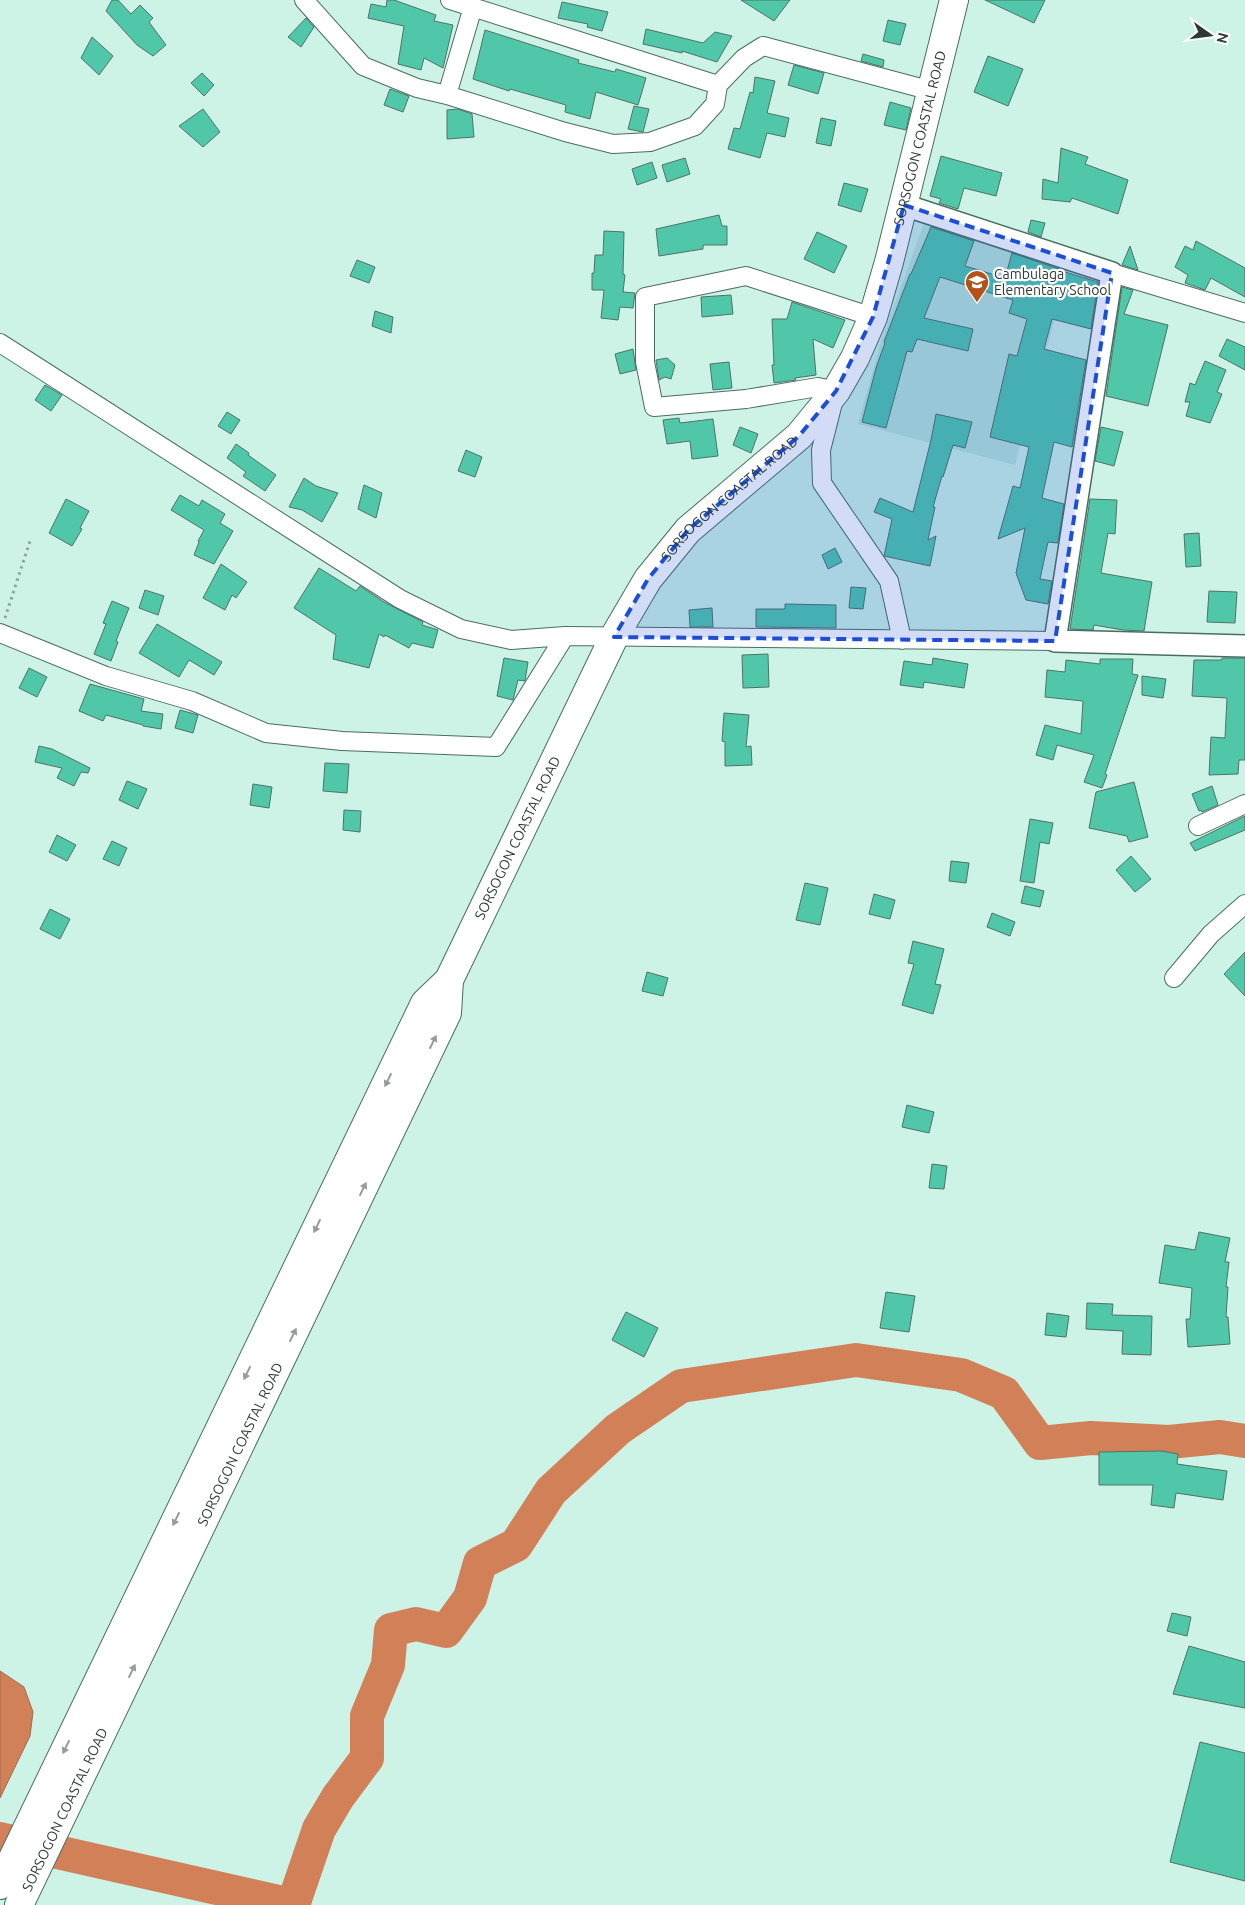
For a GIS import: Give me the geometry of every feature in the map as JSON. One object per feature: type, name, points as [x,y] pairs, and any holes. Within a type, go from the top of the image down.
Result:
[{"type":"highway","name":"SORSOGON COASTAL ROAD","points":[[19,1905],[99,1709],[425,1002],[449,980],[614,637],[648,579],[688,530],[799,436],[836,391],[856,358],[873,317],[904,205],[954,0]]},
{"type":"highway","name":"SORSOGON COASTAL ROAD","points":[[0,1885],[99,1709]]},
{"type":"street","points":[[304,0],[363,66],[417,88],[447,94],[565,132],[613,144],[650,142],[695,126],[715,104],[718,85],[744,58],[763,46],[932,91]]},
{"type":"street","points":[[450,0],[718,85]]},
{"type":"street","points":[[447,94],[473,7]]},
{"type":"street","points":[[904,205],[1112,273],[1245,313]]},
{"type":"street","points":[[1055,641],[1112,273]]},
{"type":"street","points":[[873,317],[746,276],[645,297],[645,362],[654,407],[746,399],[818,387],[836,391],[821,450],[822,483],[889,582],[902,640]]},
{"type":"street","points":[[0,343],[400,599],[461,629],[511,640],[565,636],[1055,641],[1245,646]]},
{"type":"street","points":[[2,628],[106,676],[192,701],[266,733],[342,742],[496,747],[565,636]]},
{"type":"street","points":[[1198,826],[1245,804]]},
{"type":"street","points":[[1174,978],[1210,934],[1245,904]]},
{"type":"path","points":[[2,628],[30,541]]},
{"type":"highlighted area","points":[[904,205],[1112,273],[1055,641],[614,637],[648,579],[688,530],[799,436],[836,391],[873,317]]},
{"type":"shaded area","name":"Cambulaga Elementary School","points":[[926,218],[1070,263],[1015,465],[858,424],[881,342]]},
{"type":"shaded area","points":[[0,1671],[24,1687],[33,1712],[30,1736],[0,1798]]},
{"type":"building","points":[[112,0],[118,0],[131,14],[140,5],[153,18],[149,22],[166,45],[153,56],[137,45],[106,11]]},
{"type":"building","points":[[387,0],[394,0],[436,15],[434,21],[453,25],[443,68],[424,58],[421,70],[398,64],[404,26],[368,18],[371,4],[386,7]]},
{"type":"building","points":[[741,0],[790,0],[774,21]]},
{"type":"building","points":[[985,0],[1045,0],[1034,23]]},
{"type":"building","points":[[562,2],[608,12],[602,31],[587,27],[588,24],[558,18]]},
{"type":"building","points":[[306,18],[314,27],[301,47],[288,37]]},
{"type":"building","points":[[888,20],[906,24],[900,45],[883,41]]},
{"type":"building","points":[[646,29],[703,43],[715,32],[732,36],[717,62],[682,51],[682,53],[643,44]]},
{"type":"building","points":[[485,30],[579,60],[578,63],[615,72],[616,69],[646,78],[638,105],[596,92],[590,119],[565,112],[566,105],[510,89],[509,91],[473,79]]},
{"type":"building","points":[[92,37],[113,56],[99,75],[81,58]]},
{"type":"building","points":[[863,54],[884,60],[883,67],[861,61]]},
{"type":"building","points":[[988,56],[1023,69],[1008,106],[974,92]]},
{"type":"building","points":[[794,65],[824,73],[818,94],[788,85]]},
{"type":"building","points":[[202,73],[214,85],[204,96],[191,83]]},
{"type":"building","points":[[755,77],[775,81],[767,113],[789,118],[785,137],[767,133],[760,158],[728,149],[734,128],[740,129],[750,92],[753,93]]},
{"type":"building","points":[[390,89],[409,96],[403,112],[384,105]]},
{"type":"building","points":[[890,102],[911,108],[906,130],[884,125]]},
{"type":"building","points":[[634,106],[649,109],[643,132],[628,129]]},
{"type":"building","points":[[203,109],[220,132],[203,147],[179,126]]},
{"type":"building","points":[[458,109],[472,114],[474,137],[447,139],[447,110]]},
{"type":"building","points":[[821,118],[836,121],[831,146],[816,143]]},
{"type":"building","points":[[1061,148],[1088,157],[1085,164],[1128,180],[1118,214],[1072,198],[1070,202],[1042,199],[1043,179],[1058,183]]},
{"type":"building","points":[[941,156],[1002,173],[996,196],[964,188],[958,209],[939,203],[941,199],[930,196]]},
{"type":"building","points":[[685,158],[690,174],[667,182],[662,165]]},
{"type":"building","points":[[652,162],[657,178],[637,185],[632,169]]},
{"type":"building","points":[[844,183],[868,189],[861,212],[838,205]]},
{"type":"building","points":[[719,215],[722,226],[727,226],[727,245],[703,245],[703,249],[659,256],[656,229]]},
{"type":"building","points":[[1031,220],[1045,223],[1041,237],[1028,232]]},
{"type":"building","points":[[931,227],[974,241],[965,266],[1005,278],[1012,253],[1098,282],[1091,329],[1052,319],[1044,349],[1086,360],[1072,447],[1054,442],[1042,498],[1064,504],[1058,543],[1048,542],[1040,579],[1052,581],[1048,604],[1026,600],[1016,573],[1025,528],[998,539],[1013,486],[1020,488],[1029,447],[990,437],[1009,354],[1017,356],[1027,319],[1009,313],[1013,300],[940,277],[924,318],[973,329],[968,351],[917,339],[912,352],[907,351],[886,428],[862,422],[884,342],[910,274]]},
{"type":"building","points":[[604,231],[624,232],[623,274],[625,275],[623,292],[635,293],[633,308],[620,307],[618,320],[601,318],[604,290],[592,290],[595,255],[603,255]]},
{"type":"building","points":[[817,232],[847,246],[834,273],[804,259]]},
{"type":"building","points":[[1196,241],[1245,268],[1245,297],[1211,278],[1205,290],[1185,283],[1188,275],[1175,267],[1185,246],[1193,250]]},
{"type":"building","points":[[1130,246],[1138,270],[1122,265]]},
{"type":"building","points":[[357,260],[375,267],[369,283],[350,276]]},
{"type":"building","points":[[1122,287],[1133,290],[1124,314],[1168,325],[1148,406],[1106,396]]},
{"type":"building","points":[[731,295],[733,314],[702,317],[701,297]]},
{"type":"building","points":[[792,302],[845,320],[833,348],[813,339],[816,375],[774,383],[772,319],[787,319]]},
{"type":"building","points":[[375,311],[393,317],[391,333],[372,326]]},
{"type":"building","points":[[1227,339],[1245,347],[1245,370],[1219,356]]},
{"type":"building","points":[[633,349],[636,370],[620,374],[615,354]]},
{"type":"building","points":[[667,358],[675,365],[671,379],[665,377],[659,380],[656,360]]},
{"type":"building","points":[[1205,361],[1226,370],[1217,392],[1222,394],[1210,423],[1186,416],[1190,402],[1185,402],[1190,383],[1195,385]]},
{"type":"building","points":[[729,362],[732,388],[713,390],[710,364]]},
{"type":"building","points":[[45,385],[62,395],[51,411],[35,400]]},
{"type":"building","points":[[227,412],[240,420],[231,434],[218,426]]},
{"type":"building","points":[[936,414],[972,422],[965,448],[953,445],[942,476],[933,507],[935,507],[928,540],[936,536],[930,566],[884,556],[892,519],[874,512],[880,498],[913,512]]},
{"type":"building","points":[[679,418],[680,423],[713,419],[718,456],[692,459],[690,441],[667,444],[663,420]]},
{"type":"building","points":[[740,427],[758,434],[751,453],[733,445]]},
{"type":"building","points":[[1101,427],[1123,432],[1114,466],[1095,461]]},
{"type":"building","points":[[236,444],[276,475],[265,491],[243,476],[246,472],[227,458]]},
{"type":"building","points":[[466,450],[482,457],[475,477],[458,471]]},
{"type":"building","points":[[304,478],[316,486],[338,493],[322,522],[302,510],[289,507]]},
{"type":"building","points":[[364,485],[382,493],[376,518],[358,509]]},
{"type":"building","points":[[180,495],[199,506],[202,500],[225,514],[220,523],[233,531],[214,564],[194,555],[204,530],[171,510]]},
{"type":"building","points":[[66,499],[89,511],[80,528],[82,529],[72,546],[49,533]]},
{"type":"building","points":[[1090,499],[1117,500],[1115,534],[1108,533],[1101,573],[1152,582],[1144,631],[1123,630],[1094,625],[1093,630],[1070,629]]},
{"type":"building","points":[[1199,533],[1201,566],[1186,567],[1184,534]]},
{"type":"building","points":[[835,548],[842,562],[828,569],[822,555]]},
{"type":"building","points":[[221,564],[247,582],[236,598],[232,595],[225,610],[203,598]]},
{"type":"building","points":[[319,568],[356,591],[360,586],[384,602],[423,622],[422,625],[438,630],[433,648],[412,643],[409,648],[385,635],[384,637],[379,634],[369,668],[333,659],[336,635],[294,608]]},
{"type":"building","points":[[851,587],[866,588],[863,609],[849,608]]},
{"type":"building","points":[[145,590],[164,596],[158,615],[139,608]]},
{"type":"building","points":[[1209,591],[1237,592],[1235,623],[1207,622]]},
{"type":"building","points":[[112,601],[129,608],[116,641],[118,642],[111,661],[94,654],[106,624],[103,623]]},
{"type":"building","points":[[785,604],[836,605],[836,628],[756,627],[756,609],[785,609]]},
{"type":"building","points":[[712,608],[713,627],[690,627],[689,610]]},
{"type":"building","points":[[157,624],[222,662],[214,675],[189,660],[179,677],[139,653]]},
{"type":"building","points":[[768,654],[769,687],[743,688],[742,655]]},
{"type":"building","points":[[504,658],[528,662],[525,681],[518,680],[513,700],[497,696]]},
{"type":"building","points":[[933,658],[968,664],[964,688],[924,682],[923,688],[900,685],[904,661],[932,665]]},
{"type":"building","points":[[1222,658],[1245,658],[1245,760],[1239,760],[1238,774],[1209,775],[1211,737],[1225,738],[1227,698],[1192,696],[1194,660],[1222,660]]},
{"type":"building","points":[[1100,659],[1133,659],[1132,674],[1138,675],[1102,788],[1084,782],[1094,755],[1057,745],[1053,760],[1036,755],[1045,725],[1081,734],[1083,701],[1045,697],[1047,670],[1065,672],[1066,660],[1100,664]]},
{"type":"building","points":[[29,668],[47,677],[37,697],[19,688]]},
{"type":"building","points":[[1142,676],[1166,679],[1163,698],[1142,695]]},
{"type":"building","points":[[90,684],[144,699],[141,711],[163,714],[161,729],[143,726],[106,715],[103,721],[79,711]]},
{"type":"building","points":[[180,710],[198,715],[193,733],[175,728]]},
{"type":"building","points":[[724,713],[749,715],[746,747],[751,746],[752,765],[725,766],[725,742],[722,741]]},
{"type":"building","points":[[39,746],[52,749],[90,768],[88,773],[81,772],[74,786],[57,778],[62,768],[35,762]]},
{"type":"building","points":[[325,763],[349,764],[347,793],[323,791]]},
{"type":"building","points":[[127,781],[147,789],[138,809],[119,800]]},
{"type":"building","points":[[1134,782],[1148,837],[1129,842],[1127,836],[1089,828],[1096,792]]},
{"type":"building","points":[[253,784],[272,787],[269,808],[250,805]]},
{"type":"building","points":[[1212,786],[1218,805],[1202,812],[1201,810],[1199,811],[1192,794]]},
{"type":"building","points":[[344,810],[361,811],[360,832],[343,830]]},
{"type":"building","points":[[1245,816],[1245,830],[1195,851],[1190,843]]},
{"type":"building","points":[[1030,819],[1053,823],[1049,844],[1040,842],[1034,883],[1020,881]]},
{"type":"building","points":[[57,835],[76,845],[67,861],[49,852]]},
{"type":"building","points":[[112,841],[127,848],[119,866],[103,859]]},
{"type":"building","points":[[1131,856],[1151,879],[1135,892],[1116,870]]},
{"type":"building","points":[[951,861],[969,863],[966,883],[949,881]]},
{"type":"building","points":[[805,883],[828,888],[820,925],[796,920]]},
{"type":"building","points":[[1025,886],[1044,891],[1040,907],[1021,903]]},
{"type":"building","points":[[874,894],[895,900],[890,919],[869,914]]},
{"type":"building","points":[[50,909],[70,919],[60,939],[40,929]]},
{"type":"building","points":[[992,913],[1015,922],[1010,936],[987,927]]},
{"type":"building","points":[[913,941],[944,949],[935,984],[941,985],[933,1014],[902,1005],[914,964],[908,963]]},
{"type":"building","points":[[1245,952],[1245,996],[1224,974]]},
{"type":"building","points":[[647,972],[668,978],[663,996],[642,991]]},
{"type":"building","points":[[907,1105],[934,1112],[929,1133],[902,1127]]},
{"type":"building","points":[[932,1164],[947,1166],[944,1189],[929,1188]]},
{"type":"building","points":[[1199,1232],[1230,1238],[1225,1262],[1229,1262],[1226,1287],[1228,1287],[1226,1317],[1228,1317],[1230,1344],[1188,1347],[1186,1319],[1190,1319],[1192,1288],[1159,1283],[1165,1245],[1195,1250]]},
{"type":"building","points":[[886,1292],[915,1296],[909,1332],[880,1328]]},
{"type":"building","points":[[1087,1303],[1113,1304],[1112,1315],[1152,1316],[1151,1355],[1122,1354],[1123,1331],[1086,1329]]},
{"type":"building","points":[[626,1312],[658,1328],[644,1357],[612,1340]]},
{"type":"building","points":[[1047,1313],[1069,1316],[1066,1337],[1045,1335]]},
{"type":"building","points":[[1162,1451],[1178,1454],[1177,1464],[1227,1471],[1223,1500],[1176,1493],[1174,1508],[1151,1505],[1153,1485],[1099,1485],[1099,1452]]},
{"type":"building","points":[[1172,1613],[1191,1617],[1187,1636],[1167,1631]]},
{"type":"building","points":[[1189,1646],[1245,1662],[1245,1708],[1173,1694]]},
{"type":"building","points":[[1200,1742],[1245,1753],[1245,1881],[1170,1862]]},
{"type":"waterway","points":[[293,1905],[319,1829],[338,1797],[367,1758],[367,1716],[388,1665],[391,1630],[416,1624],[446,1631],[470,1598],[480,1563],[516,1545],[551,1491],[618,1429],[681,1386],[856,1360],[961,1375],[1004,1393],[1040,1443],[1091,1438],[1169,1442],[1220,1437],[1245,1441]]},
{"type":"waterway","points":[[0,1839],[292,1905]]},
{"type":"place","name":"Cambulaga Elementary School","points":[[977,303]]}]
